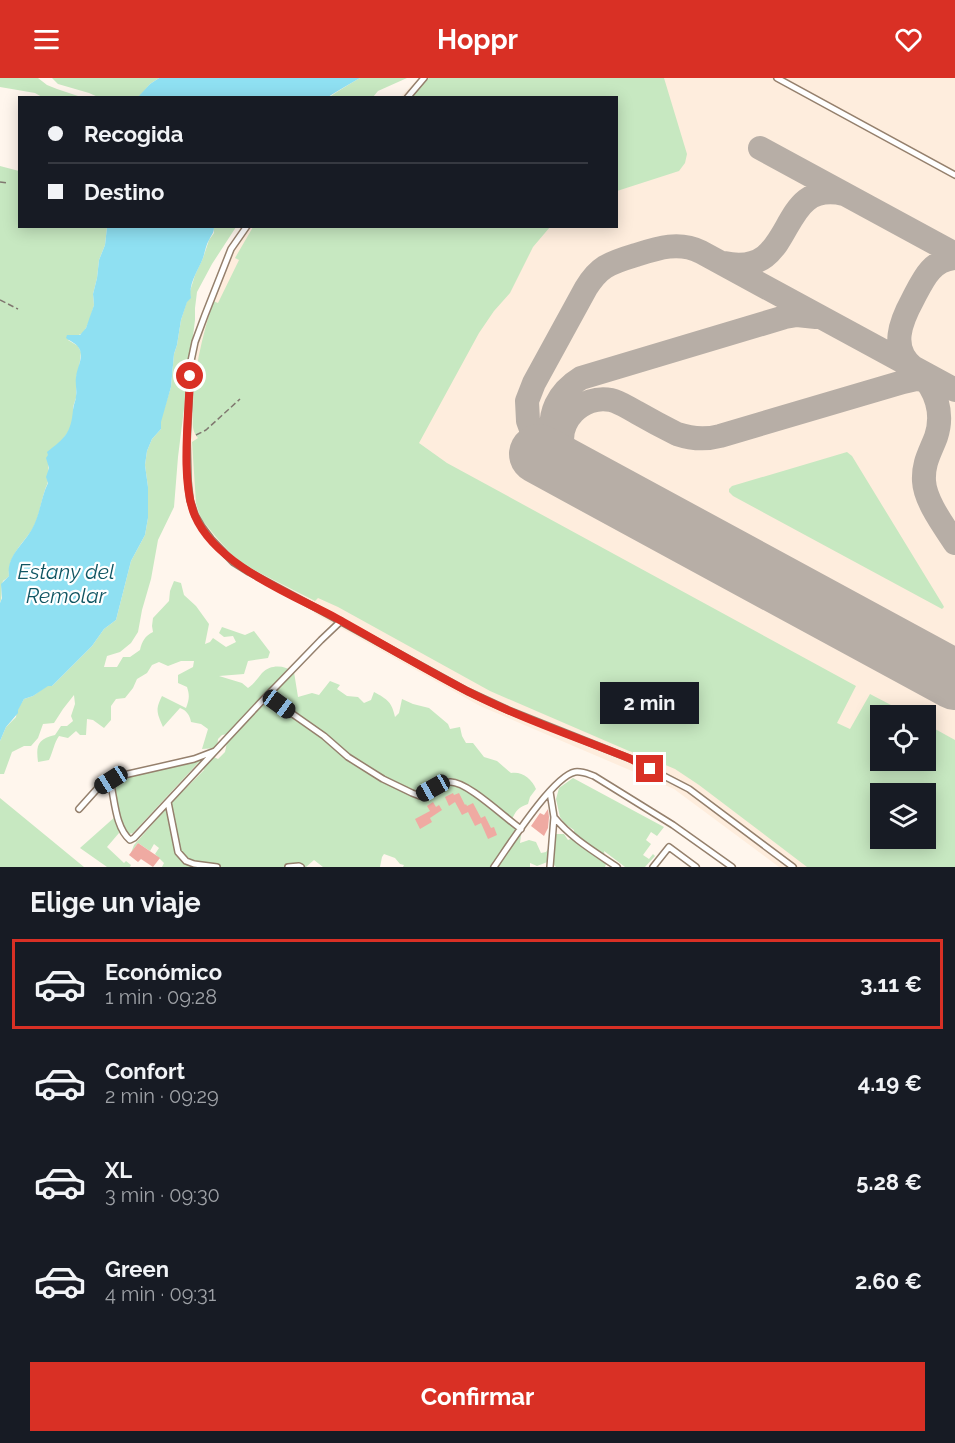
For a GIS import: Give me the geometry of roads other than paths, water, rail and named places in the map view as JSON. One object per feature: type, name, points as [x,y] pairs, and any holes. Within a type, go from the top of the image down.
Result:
[{"type":"lane","points":[[409,96],[424,78]]},
{"type":"lane","points":[[777,78],[955,175]]},
{"type":"lane","points":[[246,228],[231,249],[204,315],[191,361],[187,440],[190,500],[201,527],[211,539],[233,562],[249,572],[467,691],[508,710],[631,759],[689,789],[793,867]]},
{"type":"lane","points":[[111,780],[120,824],[124,835],[130,840],[341,621]]},
{"type":"lane","points":[[267,696],[324,736],[348,757],[383,779],[420,796],[450,782],[460,783],[479,795],[520,829]]},
{"type":"lane","points":[[79,809],[97,789],[115,777],[194,759],[215,751]]},
{"type":"lane","points":[[494,867],[520,829],[550,792],[560,781],[575,772],[594,776],[673,825],[732,867]]},
{"type":"lane","points":[[550,792],[554,817],[550,867]]},
{"type":"lane","points":[[168,802],[178,852],[186,861],[217,867]]},
{"type":"lane","points":[[554,817],[579,840],[617,867]]},
{"type":"lane","points":[[653,867],[669,847],[696,867]]},
{"type":"lane","points":[[288,867],[302,867]]},
{"type":"water","points":[[159,78],[360,78],[330,96],[139,96]]},
{"type":"water","name":"Estany del Remolar","points":[[107,228],[214,228],[192,283],[191,298],[187,302],[181,320],[174,354],[171,387],[161,429],[152,439],[147,451],[145,465],[148,518],[145,535],[131,561],[116,620],[104,629],[92,646],[52,686],[24,699],[0,741],[1,584],[9,576],[10,562],[29,535],[37,518],[48,483],[46,477],[49,468],[47,452],[63,439],[71,424],[81,353],[77,346],[66,338],[67,335],[80,335],[86,328],[94,305],[93,294],[99,260],[105,245]]}]
